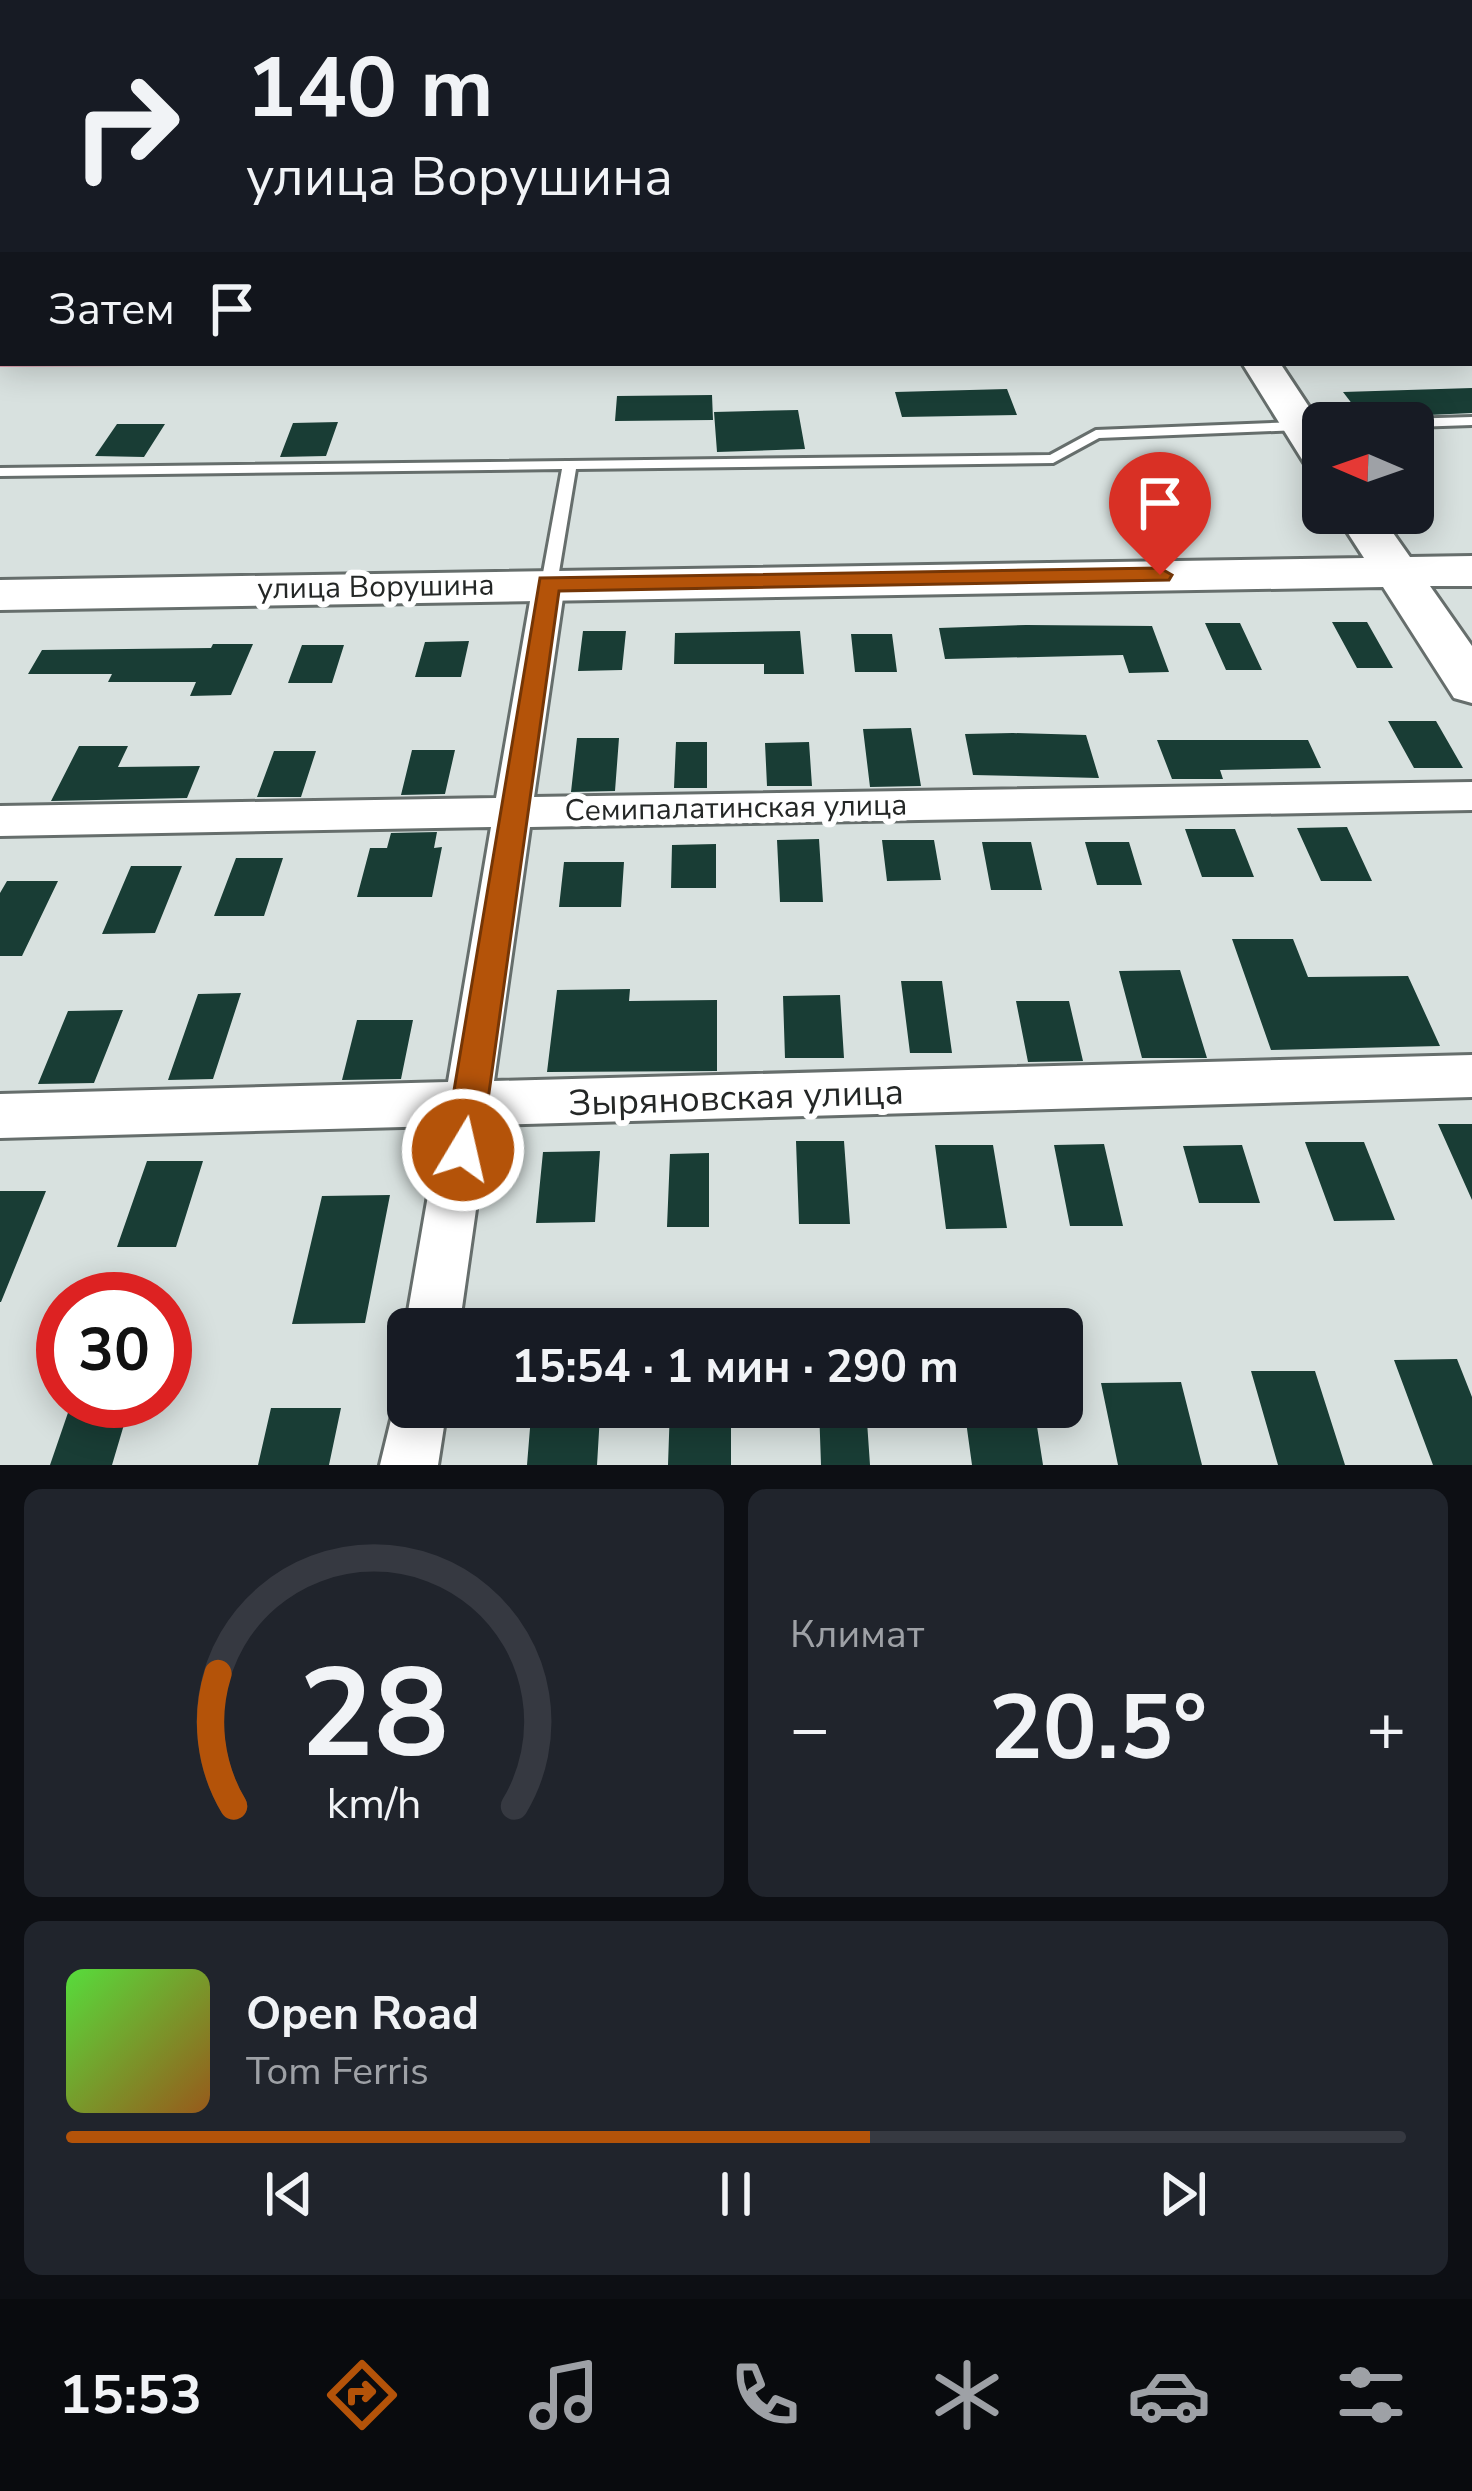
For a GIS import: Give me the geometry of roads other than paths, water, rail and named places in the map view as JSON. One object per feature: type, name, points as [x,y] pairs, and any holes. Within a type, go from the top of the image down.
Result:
[{"type":"street","points":[[1263,366],[1302,413]]},
{"type":"street","points":[[1371,534],[1472,686]]},
{"type":"street","name":"улица Ворушина","points":[[0,595],[1472,571]]},
{"type":"street","points":[[436,1308],[548,584]]},
{"type":"street","name":"Семипалатинская улица","points":[[0,821],[1472,796]]},
{"type":"street","name":"Зыряновская улица","points":[[0,1116],[1472,1076]]},
{"type":"street","points":[[409,1465],[415,1428]]},
{"type":"lane","points":[[1434,422],[1472,421]]},
{"type":"lane","points":[[0,472],[1053,459],[1096,434],[1302,425]]},
{"type":"lane","points":[[548,584],[570,463]]}]
